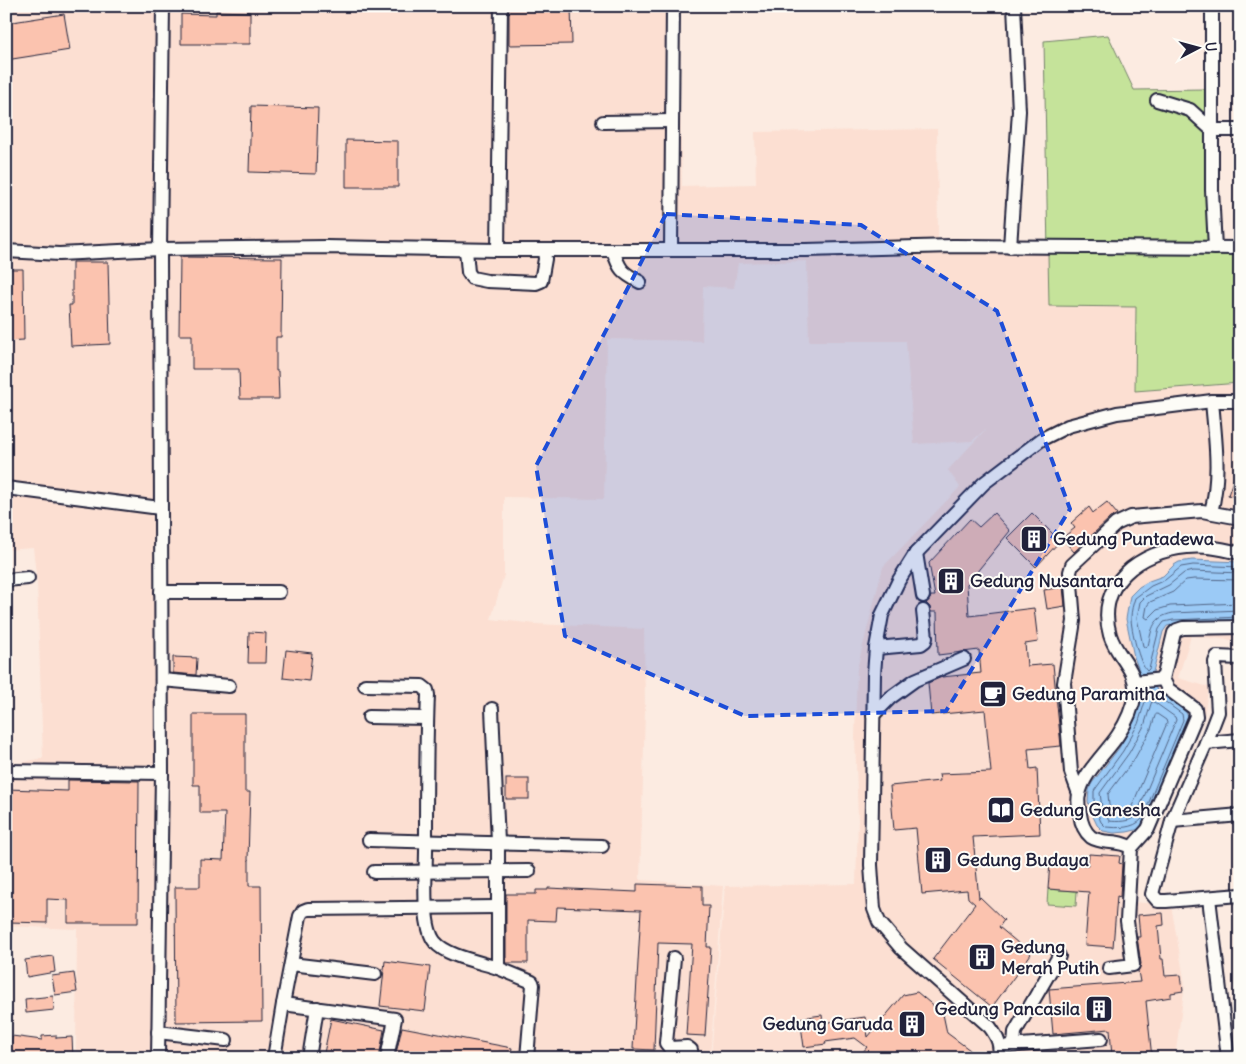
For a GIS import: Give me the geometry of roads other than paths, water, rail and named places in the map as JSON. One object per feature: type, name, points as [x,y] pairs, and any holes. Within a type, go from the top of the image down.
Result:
[{"type":"street","points":[[158,1058],[162,773],[160,249],[163,6]]},
{"type":"street","points":[[498,250],[501,6]]},
{"type":"street","points":[[671,250],[673,6]]},
{"type":"street","points":[[1010,246],[1019,111],[1014,6]]},
{"type":"street","points":[[1212,6],[1212,130],[1215,248]]},
{"type":"street","points":[[1157,100],[1190,110],[1212,130],[1240,130]]},
{"type":"street","points":[[603,122],[672,122]]},
{"type":"street","points":[[6,251],[59,254],[160,249],[326,247],[466,250],[806,250],[1010,246],[1240,248]]},
{"type":"street","points":[[466,250],[468,272],[472,278],[487,281],[536,283],[541,281],[544,250]]},
{"type":"street","points":[[613,250],[618,266],[626,275],[640,282]]},
{"type":"street","points":[[1101,1039],[1014,1046],[1000,1052],[997,1036],[990,1027],[902,948],[879,922],[874,909],[872,883],[873,715],[876,648],[882,615],[898,580],[916,553],[984,483],[1042,439],[1068,426],[1117,413],[1212,401],[1240,401]]},
{"type":"street","points":[[1211,512],[1216,494],[1217,479],[1212,401]]},
{"type":"street","points":[[6,488],[160,508]]},
{"type":"street","points":[[1079,794],[1071,772],[1064,683],[1074,621],[1070,572],[1072,565],[1116,524],[1124,519],[1141,515],[1202,511],[1240,518]]},
{"type":"street","points":[[1138,682],[1117,650],[1111,636],[1108,621],[1112,593],[1121,577],[1133,565],[1147,557],[1167,550],[1200,546],[1240,553]]},
{"type":"street","points":[[916,553],[922,596]]},
{"type":"street","points":[[6,580],[28,578]]},
{"type":"street","points":[[161,592],[279,592]]},
{"type":"street","points":[[876,648],[921,644],[925,641],[923,611]]},
{"type":"street","points":[[1159,679],[1177,630],[1183,628],[1240,627]]},
{"type":"street","points":[[1240,658],[1221,656],[1217,657],[1215,662],[1218,712],[1172,821],[1152,894],[1158,901],[1240,895]]},
{"type":"street","points":[[873,715],[890,698],[915,680],[964,659]]},
{"type":"street","points":[[1138,682],[1159,679]]},
{"type":"street","points":[[1109,968],[1133,965],[1127,921],[1131,848],[1148,830],[1196,716],[1195,708],[1168,689],[1159,679]]},
{"type":"street","points":[[162,680],[229,686]]},
{"type":"street","points":[[1131,848],[1127,845],[1092,837],[1082,824],[1078,803],[1079,794],[1094,765],[1112,743],[1127,719],[1138,682]]},
{"type":"street","points":[[365,685],[422,686],[427,690],[426,907],[429,929],[434,941],[444,950],[498,968],[532,982],[527,1058]]},
{"type":"street","points":[[492,709],[498,842],[498,968]]},
{"type":"street","points":[[369,718],[427,718]]},
{"type":"street","points":[[1206,743],[1240,740]]},
{"type":"street","points":[[6,771],[162,773]]},
{"type":"street","points":[[1172,821],[1240,815]]},
{"type":"street","points":[[369,840],[602,846]]},
{"type":"street","points":[[374,872],[529,871]]},
{"type":"street","points":[[1209,898],[1228,1058]]},
{"type":"street","points":[[274,1058],[300,916],[303,911],[497,907]]},
{"type":"street","points":[[1014,1046],[1015,1032],[1059,956]]},
{"type":"street","points":[[674,958],[666,1043],[670,1048],[687,1048],[691,1050],[692,1058]]},
{"type":"street","points":[[291,964],[375,974]]},
{"type":"street","points":[[283,1004],[395,1019],[387,1058]]},
{"type":"street","points":[[309,1058],[316,1008]]},
{"type":"street","points":[[158,1032],[226,1040]]},
{"type":"water","points":[[1192,560],[1240,562],[1240,622],[1173,625],[1167,626],[1163,632],[1151,680],[1157,690],[1186,712],[1189,719],[1146,822],[1140,829],[1127,832],[1114,833],[1103,831],[1097,825],[1091,812],[1088,801],[1089,790],[1092,783],[1119,748],[1134,721],[1144,684],[1134,657],[1126,619],[1130,596],[1139,587],[1163,576],[1179,562]]},
{"type":"place","name":"Gedung Puntadewa","points":[[1034,539]]},
{"type":"place","name":"Gedung Nusantara","points":[[951,581]]},
{"type":"place","name":"Gedung Paramitha","points":[[993,694]]},
{"type":"place","name":"Gedung Ganesha","points":[[1001,810]]},
{"type":"place","name":"Gedung Budaya","points":[[938,860]]},
{"type":"place","name":"Gedung Merah Putih","points":[[982,957]]},
{"type":"place","name":"Gedung Pancasila","points":[[1099,1009]]},
{"type":"place","name":"Gedung Garuda","points":[[912,1024]]}]
